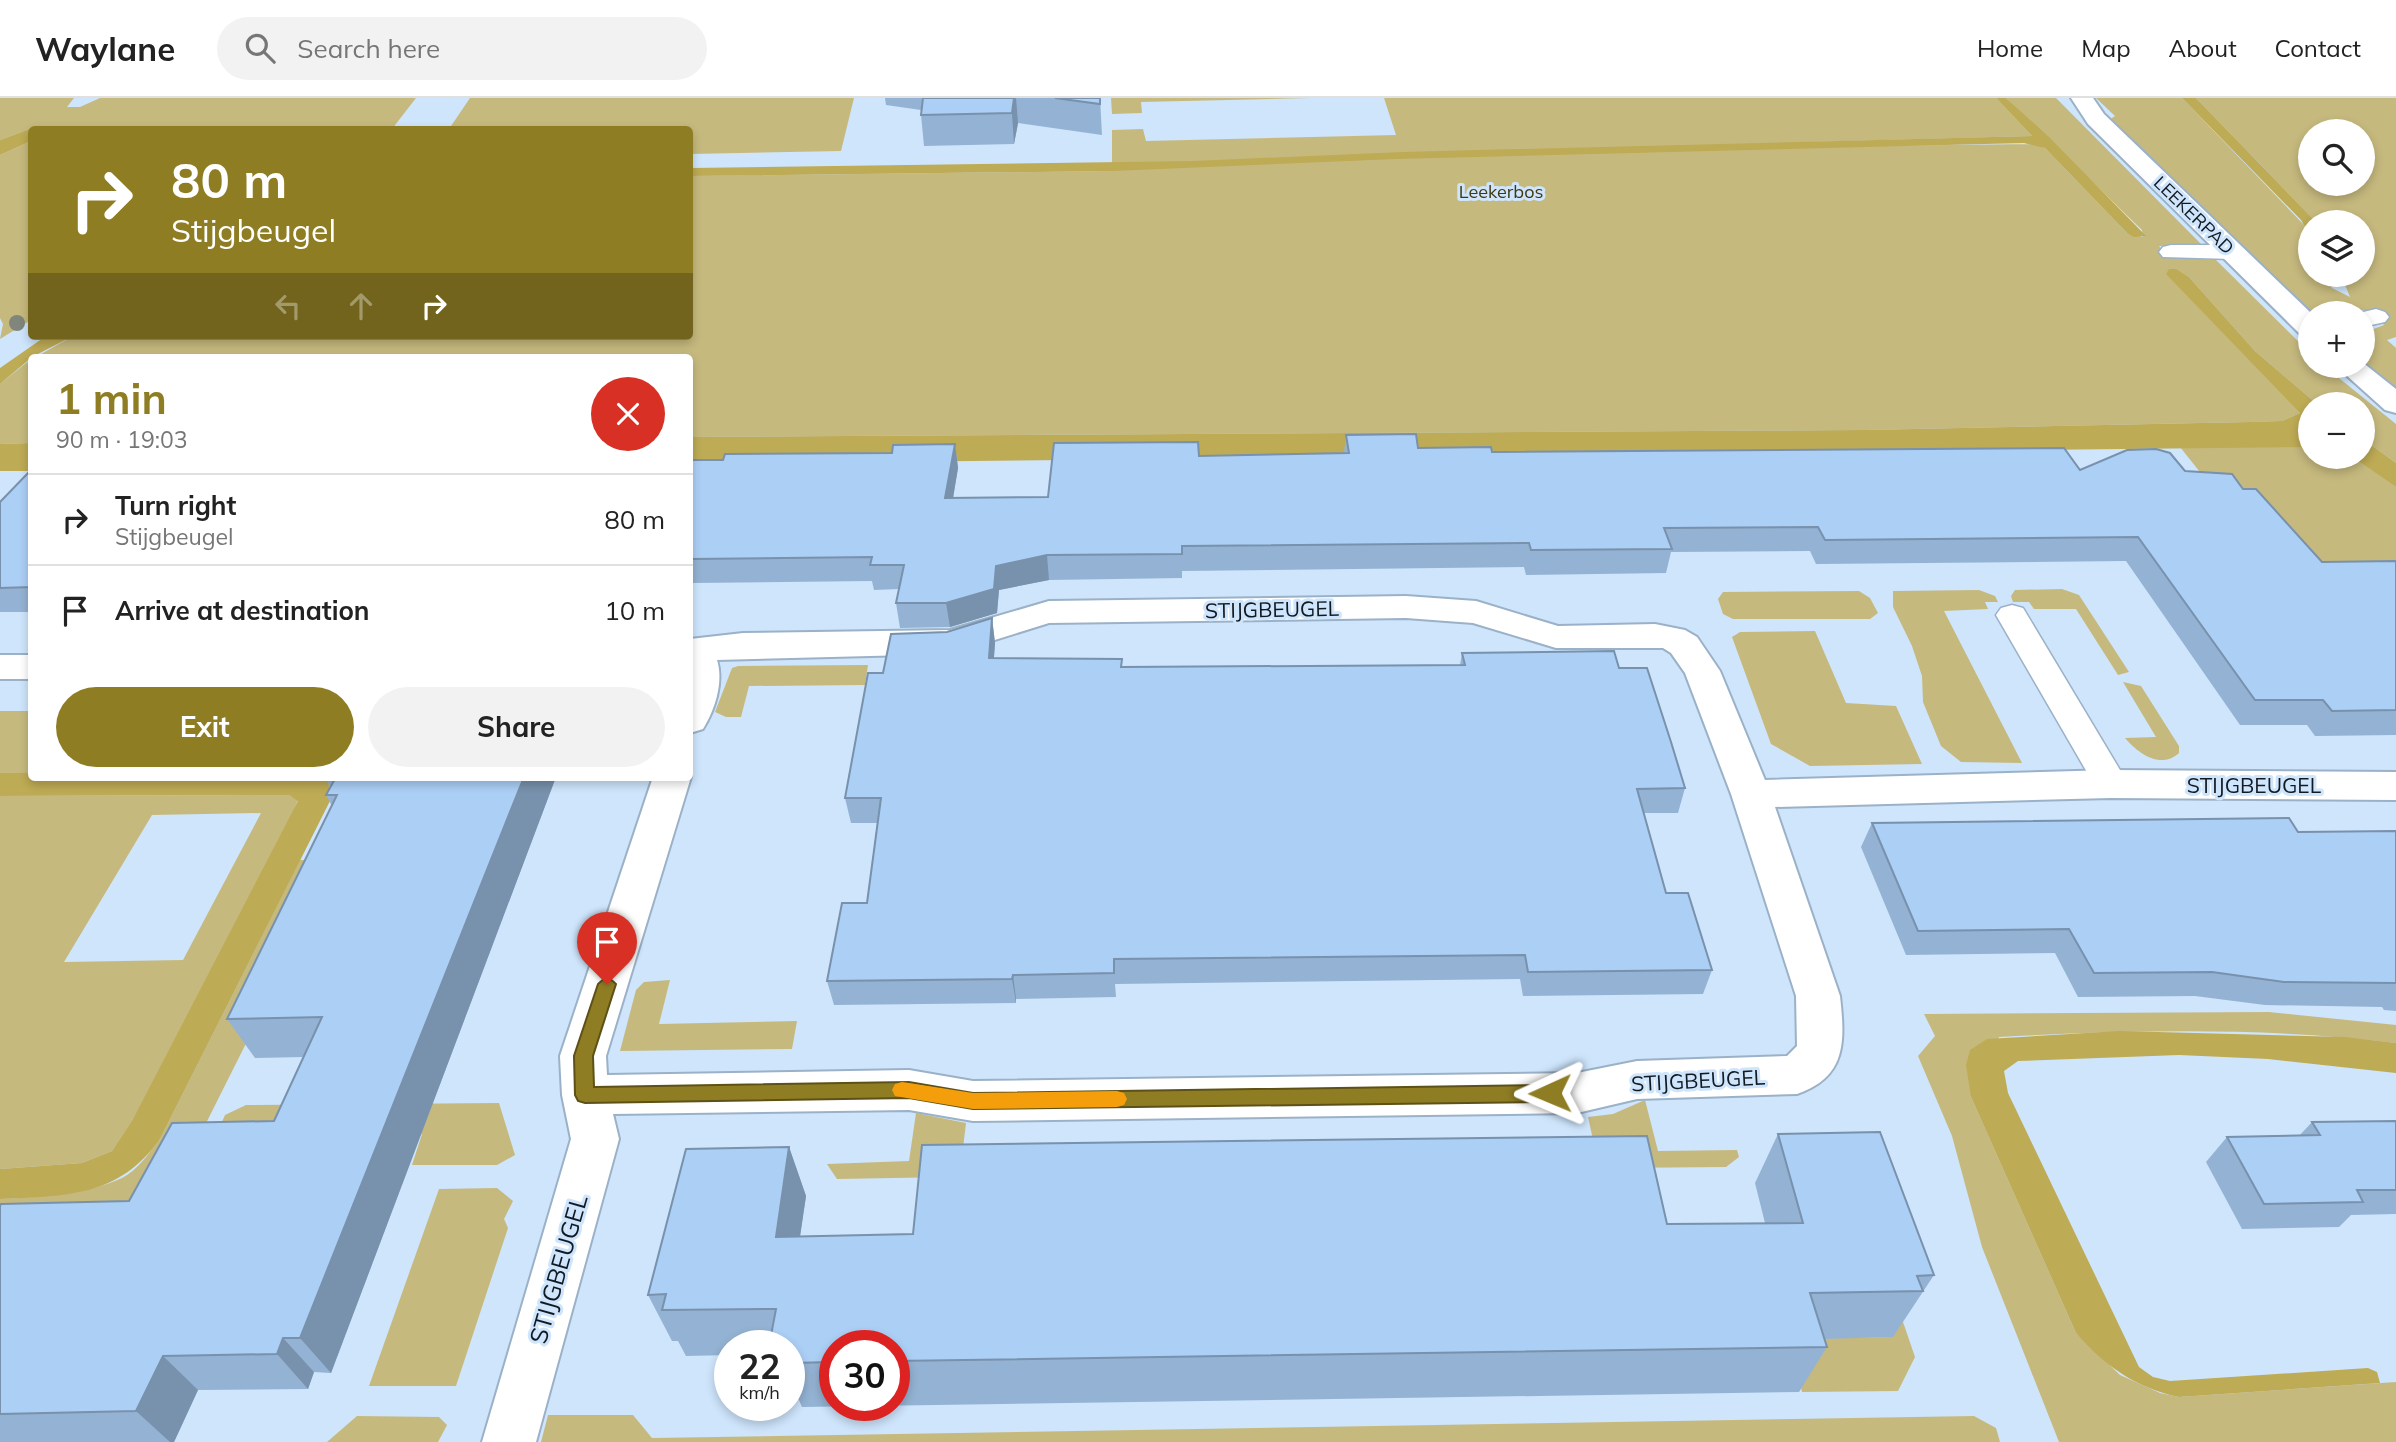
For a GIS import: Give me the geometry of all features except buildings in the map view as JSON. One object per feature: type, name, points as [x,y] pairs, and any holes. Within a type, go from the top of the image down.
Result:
[{"type":"street","name":"LEEKERPAD","points":[[2082,98],[2096,119],[2298,316]]},
{"type":"street","points":[[2365,378],[2396,404]]},
{"type":"street","name":"STIJGBEUGEL","points":[[585,1095],[909,1090],[973,1101],[1577,1093],[1637,1080],[1797,1075],[1819,1054],[1821,1026],[1818,996],[1751,794],[1698,664],[1684,645],[1673,638],[1655,635],[1556,637],[1476,612],[1405,607],[1049,612],[1021,618],[978,637],[950,642],[743,645],[693,652]]},
{"type":"street","name":"STIJGBEUGEL","points":[[693,653],[702,661],[702,678],[693,710]]},
{"type":"street","points":[[0,667],[28,667]]},
{"type":"street","name":"STIJGBEUGEL","points":[[509,1442],[595,1139],[585,1095],[583,1056],[671,781]]},
{"type":"street","name":"STIJGBEUGEL","points":[[1751,794],[2111,784],[2396,786]]},
{"type":"lane","points":[[2171,252],[2232,252]]},
{"type":"lane","points":[[2012,615],[2111,784]]},
{"type":"green space","points":[[0,98],[74,98],[67,107],[80,107],[100,98],[416,98],[394,126],[28,126],[28,130],[0,140]]},
{"type":"green space","points":[[470,98],[854,98],[841,151],[693,154],[693,126],[451,126]]},
{"type":"green space","points":[[1111,98],[1310,98],[1141,102],[1142,113],[1112,114]]},
{"type":"green space","name":"Leekerbos","points":[[1384,98],[1996,98],[2032,136],[1811,142],[1866,146],[2034,144],[2045,148],[2127,233],[2143,237],[2142,230],[2006,98],[2056,98],[2202,245],[2159,246],[2168,257],[2216,260],[2298,341],[2298,378],[2339,378],[2356,392],[2303,392],[2255,351],[2189,277],[2175,269],[2298,414],[2282,421],[1865,430],[693,437],[693,354],[41,354],[66,340],[693,340],[693,176],[1112,171],[1112,130],[1143,129],[1146,141],[1396,135]]},
{"type":"green space","points":[[2096,98],[2182,98],[2298,219],[2298,287],[2332,287],[2350,297],[2346,287],[2375,287],[2375,210],[2304,210],[2196,98],[2396,98],[2396,337],[2387,340],[2396,348],[2396,392],[2375,374],[2375,328],[2384,325],[2375,313],[2375,301],[2298,301],[2298,305],[2109,120],[2115,116]]},
{"type":"green space","points":[[28,142],[28,322],[0,339],[3,324],[0,318],[0,155]]},
{"type":"green space","points":[[28,361],[28,443],[0,444],[0,384]]},
{"type":"green space","points":[[2375,407],[2396,424],[2396,463],[2375,448]]},
{"type":"green space","points":[[2180,447],[2298,447],[2298,469],[2371,469],[2396,487],[2396,588],[2323,589],[2231,511]]},
{"type":"green space","points":[[2062,589],[2079,595],[2129,672],[2118,675],[2076,609],[2034,609],[2029,602],[2013,602],[2011,596],[2015,590]]},
{"type":"green space","points":[[1979,590],[1995,596],[1998,602],[1985,602],[1988,609],[1944,611],[2022,763],[1961,762],[1941,746],[1923,702],[1922,676],[1912,646],[1893,607],[1893,591]]},
{"type":"green space","points":[[1859,591],[1870,598],[1878,613],[1870,619],[1733,619],[1723,614],[1718,599],[1723,592]]},
{"type":"green space","points":[[1815,631],[1846,703],[1896,706],[1922,764],[1810,766],[1771,744],[1732,637],[1740,632]]},
{"type":"green space","points":[[868,665],[865,685],[749,686],[741,717],[726,717],[715,712],[732,668],[738,666]]},
{"type":"green space","points":[[2123,682],[2141,686],[2179,746],[2179,753],[2172,758],[2150,758],[2125,738],[2156,737]]},
{"type":"green space","points":[[0,711],[28,711],[28,773],[0,773]]},
{"type":"green space","points":[[289,795],[298,800],[132,1122],[112,1151],[82,1163],[0,1169],[0,796]],"holes":[[[261,813],[183,960],[64,962],[152,815]]]},
{"type":"green space","points":[[300,860],[338,860],[155,1225],[0,1230],[0,1199],[78,1192],[108,1184],[128,1175],[148,1155],[160,1139]]},
{"type":"green space","points":[[670,980],[659,1024],[797,1021],[792,1049],[620,1051],[636,990],[644,982]]},
{"type":"green space","points":[[2269,1012],[2396,1025],[2396,1043],[2297,1034],[2198,1031],[1999,1037],[1971,1097],[2076,1333],[2120,1375],[2160,1393],[2179,1397],[2396,1382],[2396,1442],[2059,1442],[1982,1247],[1952,1136],[1918,1056],[1935,1036],[1924,1014]]},
{"type":"green space","points":[[1645,1100],[1658,1151],[1737,1150],[1739,1157],[1726,1167],[1607,1168],[1598,1162],[1588,1117],[1613,1114]]},
{"type":"green space","points":[[499,1103],[515,1155],[497,1165],[412,1165],[422,1134],[215,1138],[225,1115],[246,1105]]},
{"type":"green space","points":[[916,1113],[966,1123],[960,1173],[950,1177],[837,1179],[827,1164],[909,1161]]},
{"type":"green space","points":[[497,1188],[513,1201],[504,1219],[508,1228],[456,1386],[369,1386],[439,1189]]},
{"type":"green space","points":[[1903,1322],[1915,1357],[1898,1391],[1802,1392],[1789,1339],[1892,1337],[1887,1323]]},
{"type":"green space","points":[[548,1415],[633,1415],[652,1438],[1974,1416],[1996,1428],[2000,1442],[541,1442]]},
{"type":"green space","points":[[357,1416],[439,1417],[447,1425],[438,1442],[327,1442]]},
{"type":"shaded area","points":[[1996,98],[2006,98],[2049,137],[2146,236],[2134,237],[2127,233],[2045,148],[2024,143],[1396,159],[1113,171],[693,176],[693,168],[1193,161],[1403,152],[2032,136]]},
{"type":"shaded area","points":[[2182,98],[2196,98],[2304,210],[2298,210],[2298,217]]},
{"type":"shaded area","points":[[28,130],[28,142],[0,155],[0,140]]},
{"type":"shaded area","points":[[2169,269],[2176,269],[2189,277],[2255,351],[2303,392],[2298,392],[2298,411],[2166,274]]},
{"type":"shaded area","points":[[40,340],[65,340],[38,354],[28,354],[28,360],[0,384],[0,368]]},
{"type":"shaded area","points":[[2298,414],[2298,447],[693,464],[693,437],[1865,430],[2282,421]]},
{"type":"shaded area","points":[[28,443],[28,471],[0,471],[0,444]]},
{"type":"shaded area","points":[[2375,448],[2396,463],[2396,487],[2370,469],[2375,469]]},
{"type":"shaded area","points":[[0,773],[28,773],[28,781],[328,781],[332,797],[160,1139],[144,1158],[109,1183],[69,1194],[0,1199],[0,1169],[82,1163],[112,1151],[132,1121],[298,801],[289,795],[0,796]]},
{"type":"shaded area","points":[[2120,1031],[2345,1037],[2396,1043],[2396,1073],[2268,1059],[2179,1055],[2018,1061],[2004,1071],[2008,1093],[2139,1367],[2153,1377],[2170,1381],[2368,1368],[2377,1372],[2380,1383],[2179,1397],[2149,1388],[2122,1374],[2098,1356],[2076,1333],[1971,1097],[1966,1065],[1970,1050],[1987,1039]]},
{"type":"slow traffic","points":[[902,1090],[973,1101],[1117,1099]]},
{"type":"route","points":[[607,984],[583,1056],[585,1095],[909,1090],[973,1101],[1550,1093]]}]
